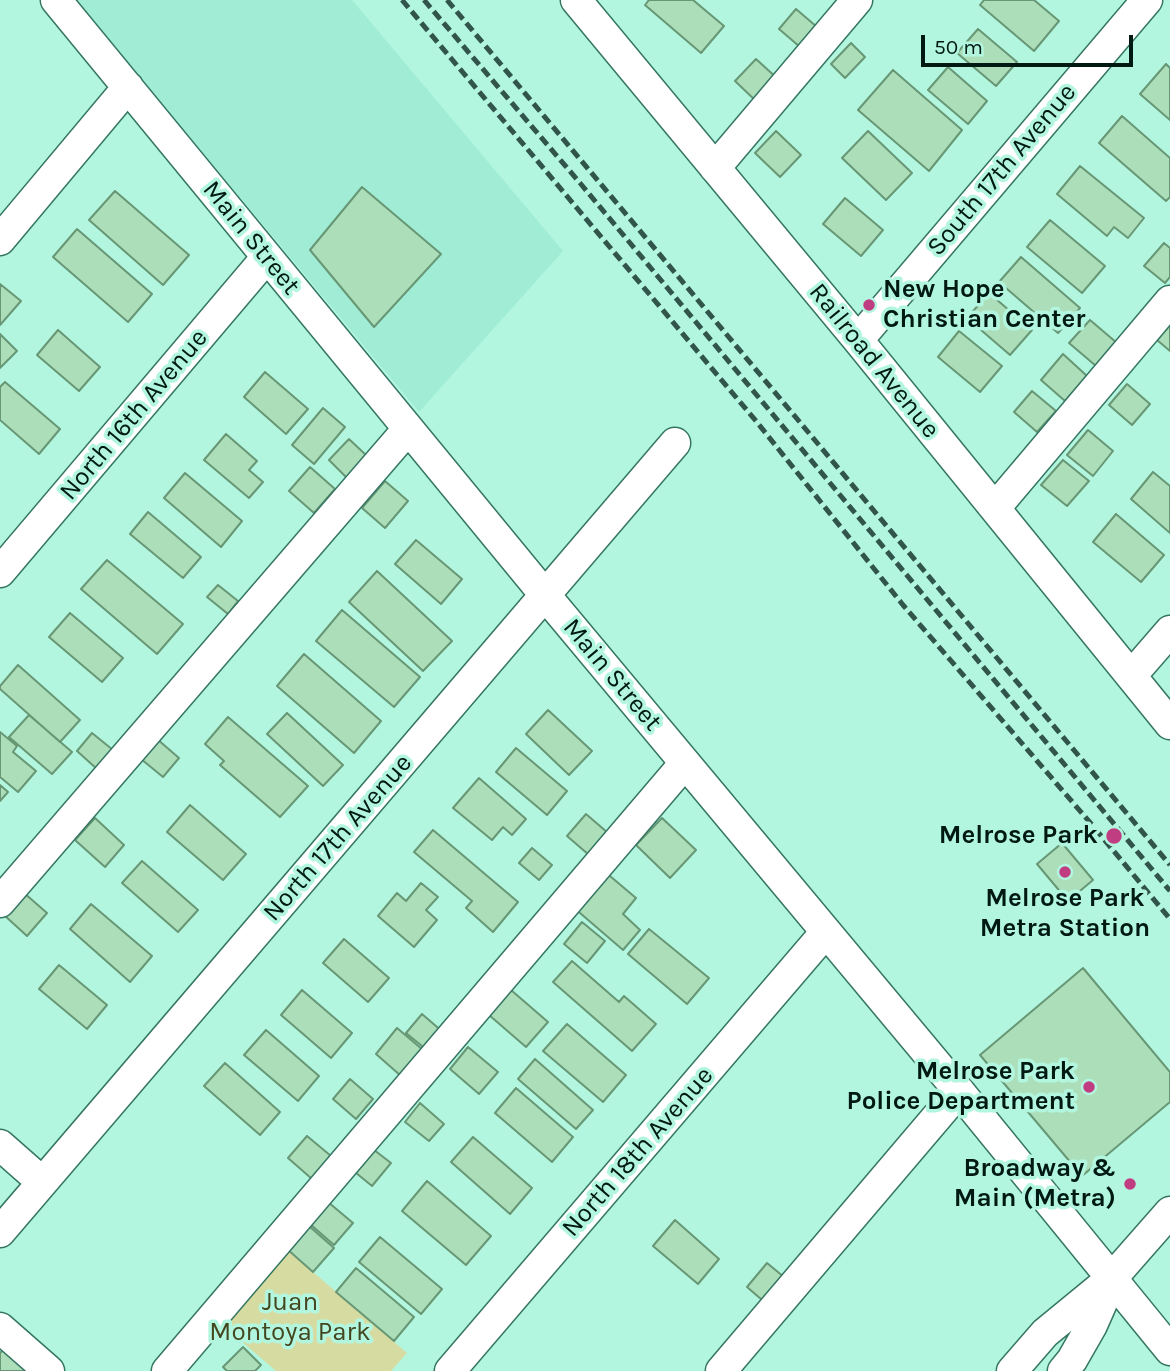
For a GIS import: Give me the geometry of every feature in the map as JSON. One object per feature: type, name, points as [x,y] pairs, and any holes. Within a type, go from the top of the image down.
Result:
[{"type":"street","name":"Main Street","points":[[56,0],[545,595],[959,1091],[1170,1350]]},
{"type":"street","points":[[715,169],[857,0]]},
{"type":"street","name":"South 17th Avenue","points":[[858,341],[1147,0]]},
{"type":"street","name":"Railroad Avenue","points":[[580,2],[1170,724]]},
{"type":"street","points":[[0,240],[128,88]]},
{"type":"street","name":"North 16th Avenue","points":[[0,572],[267,257]]},
{"type":"street","points":[[995,508],[1170,302]]},
{"type":"street","points":[[0,902],[408,429]]},
{"type":"street","name":"North 17th Avenue","points":[[0,1232],[675,443]]},
{"type":"street","points":[[1131,676],[1170,631]]},
{"type":"street","points":[[167,1371],[685,764]]},
{"type":"street","name":"North 18th Avenue","points":[[450,1371],[825,933]]},
{"type":"street","points":[[721,1371],[959,1091]]},
{"type":"street","points":[[0,1145],[42,1182]]},
{"type":"street","points":[[1012,1371],[1045,1333],[1112,1278],[1170,1212]]},
{"type":"street","points":[[1063,1371],[1092,1325],[1112,1278]]},
{"type":"street","points":[[0,1328],[49,1371]]},
{"type":"shaded area","points":[[76,0],[352,0],[563,251],[419,412]]},
{"type":"green space","name":"Juan Montoya Park","points":[[284,1247],[407,1353],[391,1371],[276,1371],[219,1322]]},
{"type":"building","points":[[649,0],[693,0],[724,26],[701,53],[645,5]]},
{"type":"building","points":[[984,0],[1034,0],[1059,21],[1034,51],[980,5]]},
{"type":"building","points":[[796,9],[817,27],[800,47],[779,29]]},
{"type":"building","points":[[978,29],[1017,62],[996,86],[957,53]]},
{"type":"building","points":[[851,43],[865,57],[845,78],[831,64]]},
{"type":"building","points":[[756,59],[779,80],[758,103],[735,81]]},
{"type":"building","points":[[1166,64],[1170,68],[1170,120],[1140,94]]},
{"type":"building","points":[[948,67],[987,101],[968,124],[928,90]]},
{"type":"building","points":[[893,70],[962,130],[929,171],[858,110]]},
{"type":"building","points":[[1122,116],[1170,158],[1170,197],[1166,201],[1099,143]]},
{"type":"building","points":[[776,131],[801,155],[780,177],[755,153]]},
{"type":"building","points":[[868,131],[912,173],[886,200],[842,158]]},
{"type":"building","points":[[1080,166],[1144,218],[1128,238],[1114,227],[1107,236],[1057,194]]},
{"type":"building","points":[[362,187],[441,254],[374,327],[310,250]]},
{"type":"building","points":[[115,191],[189,255],[163,285],[89,220]]},
{"type":"building","points":[[845,198],[883,230],[861,256],[823,224]]},
{"type":"building","points":[[1050,220],[1105,266],[1082,293],[1027,247]]},
{"type":"building","points":[[77,229],[152,294],[128,322],[53,257]]},
{"type":"building","points":[[1164,243],[1170,248],[1170,277],[1165,283],[1144,266]]},
{"type":"building","points":[[1021,257],[1080,308],[1058,333],[999,282]]},
{"type":"building","points":[[0,284],[21,301],[0,325]]},
{"type":"building","points":[[989,293],[1032,330],[1010,355],[967,318]]},
{"type":"building","points":[[1090,320],[1117,343],[1096,366],[1069,343]]},
{"type":"building","points":[[1170,325],[1170,351],[1157,340]]},
{"type":"building","points":[[58,330],[100,367],[79,391],[37,355]]},
{"type":"building","points":[[959,331],[1002,366],[980,392],[938,357]]},
{"type":"building","points":[[0,334],[17,351],[0,368]]},
{"type":"building","points":[[1063,354],[1087,376],[1065,401],[1041,380]]},
{"type":"building","points":[[265,372],[308,409],[286,434],[244,397]]},
{"type":"building","points":[[5,382],[60,429],[39,454],[0,420],[0,387]]},
{"type":"building","points":[[1127,384],[1150,404],[1132,425],[1109,405]]},
{"type":"building","points":[[1032,391],[1056,411],[1037,432],[1014,412]]},
{"type":"building","points":[[323,408],[345,427],[314,464],[292,445]]},
{"type":"building","points":[[1088,430],[1113,451],[1093,476],[1067,455]]},
{"type":"building","points":[[226,434],[257,461],[249,470],[263,482],[249,498],[204,460]]},
{"type":"building","points":[[349,439],[368,457],[348,479],[329,460]]},
{"type":"building","points":[[1063,460],[1089,481],[1067,506],[1041,485]]},
{"type":"building","points":[[310,467],[335,489],[314,513],[289,491]]},
{"type":"building","points":[[1153,472],[1170,486],[1170,533],[1131,499]]},
{"type":"building","points":[[185,473],[242,521],[221,547],[164,498]]},
{"type":"building","points":[[385,481],[408,501],[385,528],[362,508]]},
{"type":"building","points":[[148,512],[201,557],[183,578],[130,534]]},
{"type":"building","points":[[1116,514],[1164,555],[1141,582],[1093,542]]},
{"type":"building","points":[[416,540],[462,579],[441,604],[395,564]]},
{"type":"building","points":[[107,560],[183,624],[157,654],[81,589]]},
{"type":"building","points":[[377,571],[452,641],[423,671],[349,602]]},
{"type":"building","points":[[218,585],[238,601],[228,614],[207,597]]},
{"type":"building","points":[[342,610],[420,677],[394,707],[316,641]]},
{"type":"building","points":[[70,613],[123,658],[102,682],[49,637]]},
{"type":"building","points":[[304,654],[381,721],[354,753],[277,686]]},
{"type":"building","points":[[18,665],[80,720],[60,742],[0,689]]},
{"type":"building","points":[[548,710],[592,751],[569,775],[526,734]]},
{"type":"building","points":[[287,713],[343,765],[323,786],[267,734]]},
{"type":"building","points":[[29,715],[72,752],[52,774],[9,737]]},
{"type":"building","points":[[228,717],[308,786],[280,817],[220,765],[224,761],[205,744]]},
{"type":"building","points":[[0,732],[17,746],[13,752],[36,771],[18,792],[0,777]]},
{"type":"building","points":[[92,733],[113,750],[97,769],[77,751]]},
{"type":"building","points":[[157,739],[179,758],[163,777],[141,759]]},
{"type":"building","points":[[516,748],[567,791],[547,815],[496,772]]},
{"type":"building","points":[[479,778],[526,819],[512,835],[503,827],[492,840],[453,808]]},
{"type":"building","points":[[0,785],[8,792],[0,801]]},
{"type":"building","points":[[190,805],[246,854],[223,880],[167,832]]},
{"type":"building","points":[[586,814],[608,833],[589,855],[567,836]]},
{"type":"building","points":[[95,818],[124,845],[105,867],[75,840]]},
{"type":"building","points":[[662,818],[696,850],[670,878],[636,845]]},
{"type":"building","points":[[433,830],[518,902],[493,932],[466,908],[472,901],[414,852]]},
{"type":"building","name":"Melrose Park Metra Station","points":[[1062,843],[1093,880],[1068,901],[1037,864]]},
{"type":"building","points":[[532,848],[552,865],[539,880],[519,863]]},
{"type":"building","points":[[142,861],[198,910],[178,932],[122,883]]},
{"type":"building","points":[[604,871],[636,898],[623,914],[640,930],[623,950],[573,907]]},
{"type":"building","points":[[421,883],[438,897],[426,910],[437,920],[414,947],[378,916],[397,893],[406,901]]},
{"type":"building","points":[[23,892],[47,913],[27,936],[4,915]]},
{"type":"building","points":[[91,904],[152,956],[130,982],[70,929]]},
{"type":"building","points":[[582,922],[605,941],[587,963],[564,944]]},
{"type":"building","points":[[649,929],[709,978],[687,1004],[628,954]]},
{"type":"building","points":[[344,939],[389,978],[368,1002],[323,963]]},
{"type":"building","points":[[572,961],[619,1002],[624,996],[656,1024],[632,1051],[553,982]]},
{"type":"building","points":[[59,965],[107,1005],[87,1029],[39,989]]},
{"type":"building","name":"Melrose Park Police Department","points":[[1083,968],[1170,1072],[1170,1102],[1082,1176],[980,1055]]},
{"type":"building","points":[[302,990],[352,1033],[331,1058],[281,1015]]},
{"type":"building","points":[[511,990],[548,1022],[526,1047],[489,1015]]},
{"type":"building","points":[[422,1014],[444,1033],[428,1051],[406,1033]]},
{"type":"building","points":[[567,1024],[626,1075],[603,1102],[543,1051]]},
{"type":"building","points":[[397,1028],[423,1050],[401,1076],[376,1054]]},
{"type":"building","points":[[266,1030],[319,1076],[298,1101],[244,1055]]},
{"type":"building","points":[[468,1047],[498,1072],[479,1094],[450,1069]]},
{"type":"building","points":[[535,1059],[593,1110],[576,1129],[518,1079]]},
{"type":"building","points":[[225,1063],[280,1112],[260,1135],[204,1086]]},
{"type":"building","points":[[350,1079],[373,1099],[356,1119],[333,1099]]},
{"type":"building","points":[[516,1088],[573,1137],[552,1162],[495,1113]]},
{"type":"building","points":[[420,1103],[444,1124],[429,1141],[405,1122]]},
{"type":"building","points":[[307,1136],[331,1156],[312,1179],[288,1158]]},
{"type":"building","points":[[473,1137],[532,1188],[510,1214],[451,1162]]},
{"type":"building","points":[[369,1146],[391,1163],[372,1186],[350,1168]]},
{"type":"building","points":[[427,1181],[491,1236],[466,1265],[402,1211]]},
{"type":"building","points":[[328,1202],[353,1223],[334,1245],[310,1224]]},
{"type":"building","points":[[675,1220],[719,1259],[698,1284],[653,1246]]},
{"type":"building","points":[[309,1226],[334,1248],[313,1272],[287,1249]]},
{"type":"building","points":[[380,1237],[442,1289],[421,1314],[359,1262]]},
{"type":"building","points":[[767,1263],[790,1282],[769,1306],[747,1287]]},
{"type":"building","points":[[356,1268],[414,1317],[394,1341],[336,1292]]},
{"type":"building","points":[[243,1347],[261,1365],[255,1371],[227,1371],[223,1367]]},
{"type":"building","points":[[5,1348],[27,1368],[25,1371],[0,1371],[0,1353]]},
{"type":"railway","points":[[402,0],[756,421],[903,605],[1170,919]]},
{"type":"railway","points":[[424,0],[580,183],[1170,891]]},
{"type":"railway","points":[[447,0],[1170,865]]},
{"type":"place","name":"New Hope Christian Center","points":[[869,305]]},
{"type":"place","name":"Melrose Park","points":[[1114,836]]},
{"type":"place","name":"Melrose Park Metra Station","points":[[1065,872]]},
{"type":"place","name":"Melrose Park Police Department","points":[[1089,1087]]},
{"type":"place","name":"Broadway & Main (Metra)","points":[[1130,1184]]}]
